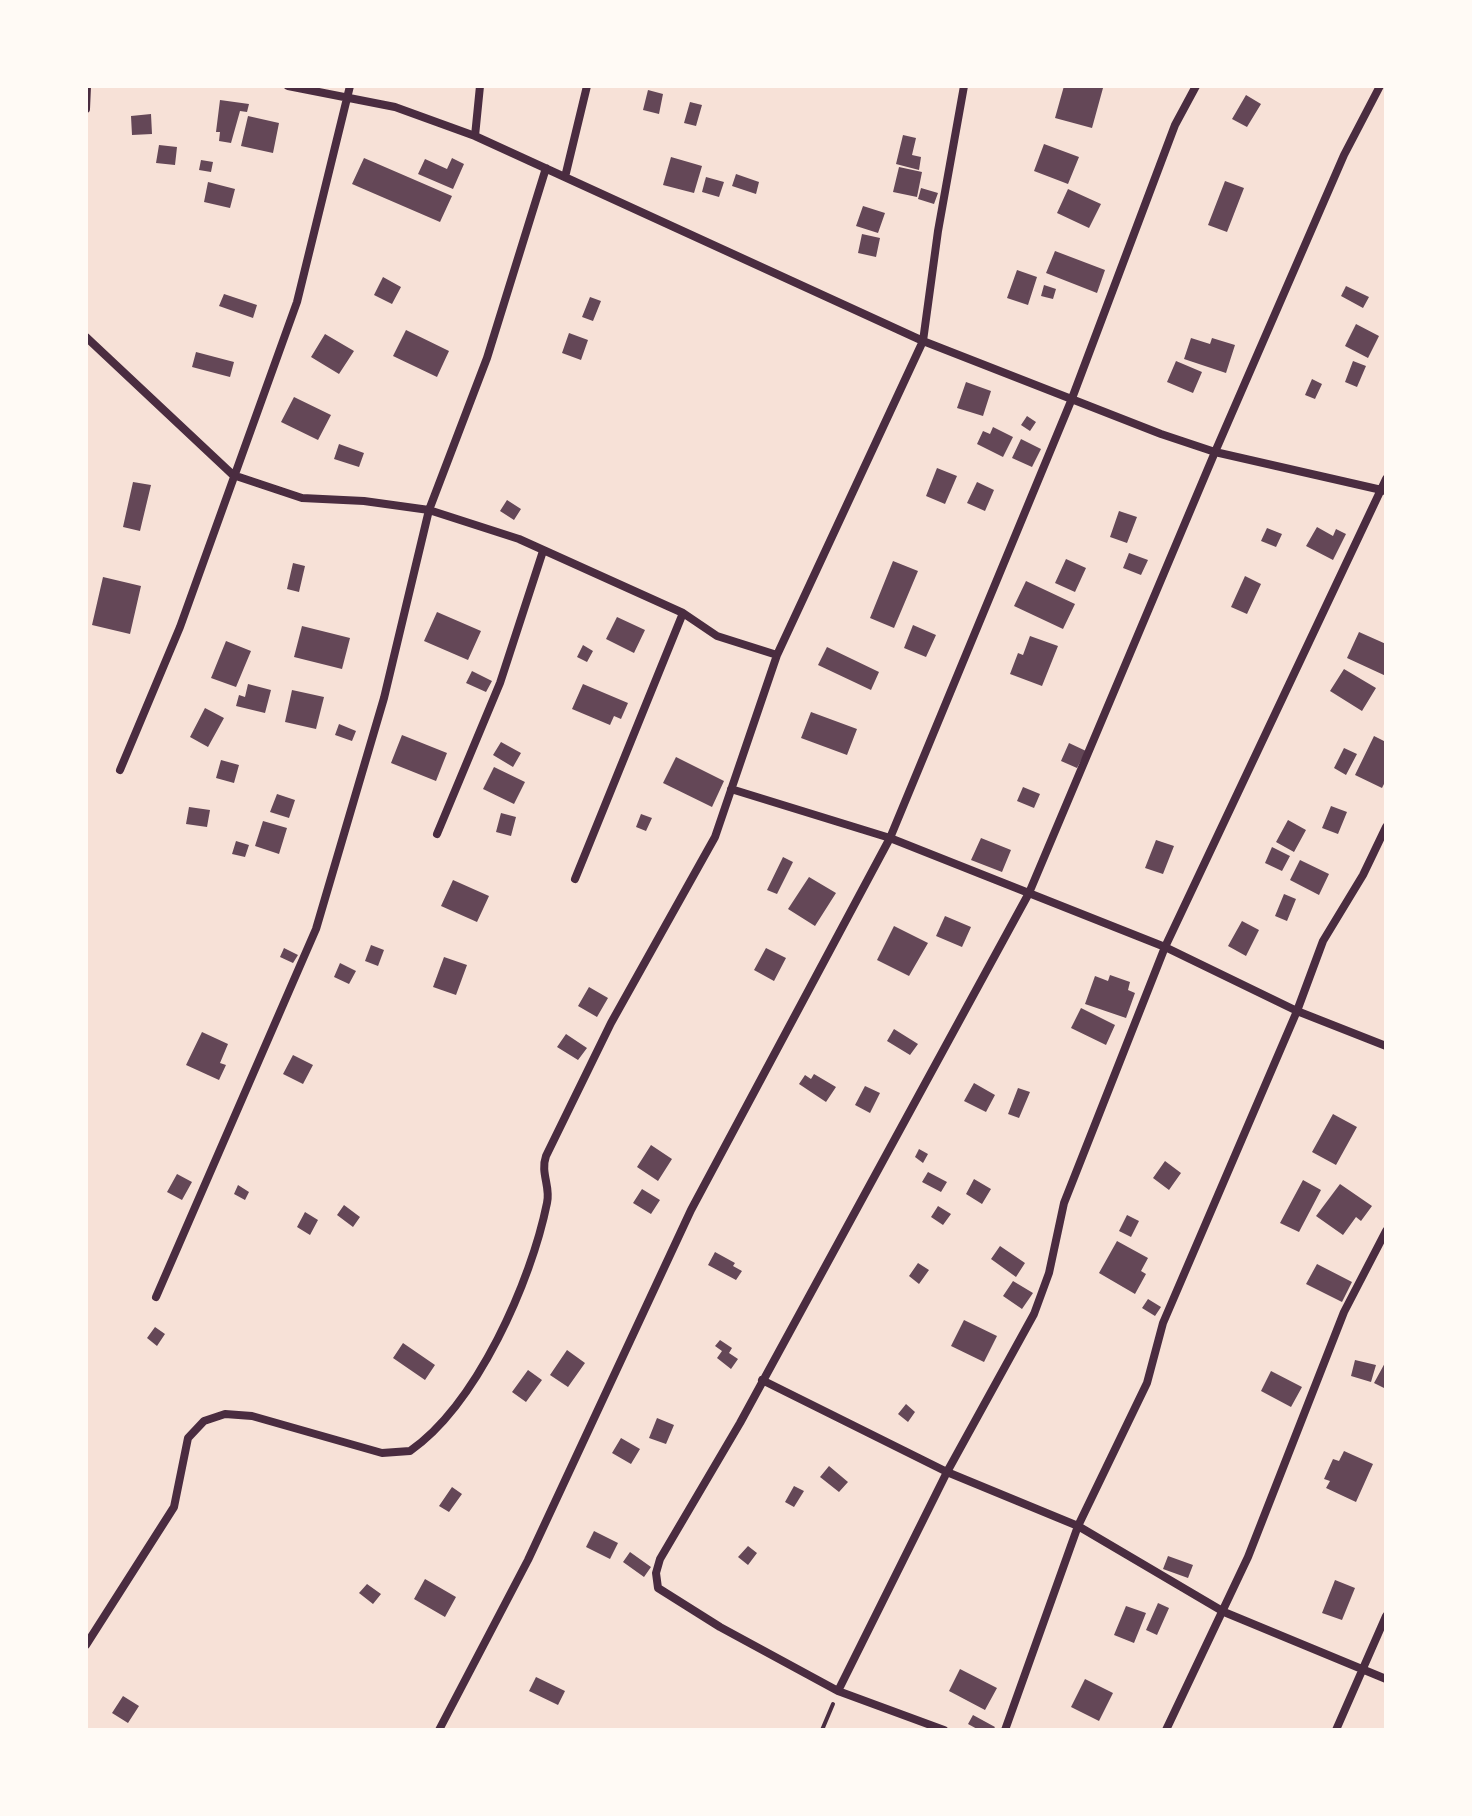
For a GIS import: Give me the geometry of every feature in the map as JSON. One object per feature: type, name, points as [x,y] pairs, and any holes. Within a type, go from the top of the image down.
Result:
[{"type":"street","points":[[86,109],[87,86]]},
{"type":"street","points":[[288,86],[395,107],[475,136],[923,341],[1071,401],[1215,452],[1384,490]]},
{"type":"street","points":[[120,770],[180,627],[297,302],[350,97],[350,86]]},
{"type":"street","points":[[475,136],[480,86]]},
{"type":"street","points":[[565,177],[587,86]]},
{"type":"street","points":[[86,1645],[174,1507],[184,1475],[188,1438],[204,1421],[225,1414],[252,1416],[398,1454],[421,1444],[458,1402],[506,1329],[548,1200],[541,1170],[546,1156],[611,1023],[715,837],[777,655],[923,341],[938,231],[964,86]]},
{"type":"street","points":[[439,1730],[528,1560],[691,1210],[890,838],[1071,401],[1175,125],[1196,86]]},
{"type":"street","points":[[944,1730],[838,1691],[720,1627],[658,1588],[656,1573],[660,1559],[762,1380],[1029,893],[1344,155],[1380,86]]},
{"type":"street","points":[[156,1297],[316,929],[384,698],[429,510],[487,358],[546,168]]},
{"type":"street","points":[[86,337],[233,475],[302,498],[364,501],[429,510],[519,539],[683,613],[717,636],[777,655]]},
{"type":"street","points":[[838,1691],[947,1472],[1034,1314],[1049,1273],[1064,1203],[1165,947],[1384,490],[1386,479]]},
{"type":"street","points":[[437,834],[500,683],[543,551]]},
{"type":"street","points":[[575,879],[683,613]]},
{"type":"street","points":[[731,789],[890,838],[1165,947],[1297,1011],[1386,1046]]},
{"type":"street","points":[[1005,1730],[1078,1526],[1147,1383],[1163,1323],[1297,1011],[1323,941],[1363,875],[1386,827]]},
{"type":"street","points":[[1166,1730],[1224,1612],[1344,1312],[1386,1231]]},
{"type":"street","points":[[762,1380],[947,1472],[1078,1526],[1224,1612],[1386,1679]]},
{"type":"street","points":[[1336,1730],[1386,1616]]},
{"type":"path","points":[[822,1730],[838,1691]]},
{"type":"building","points":[[1064,86],[1103,88],[1092,128],[1055,118]]},
{"type":"building","points":[[648,90],[663,94],[659,114],[643,110]]},
{"type":"building","points":[[1246,95],[1261,104],[1247,127],[1232,119]]},
{"type":"building","points":[[220,100],[249,104],[247,112],[240,111],[231,143],[219,141],[220,132],[216,132]]},
{"type":"building","points":[[690,102],[702,105],[696,126],[684,123]]},
{"type":"building","points":[[151,114],[152,134],[132,135],[131,116]]},
{"type":"building","points":[[248,116],[279,123],[273,153],[241,146]]},
{"type":"building","points":[[903,135],[916,138],[912,155],[921,157],[919,170],[896,164]]},
{"type":"building","points":[[1044,144],[1079,157],[1068,184],[1034,171]]},
{"type":"building","points":[[159,145],[177,147],[175,165],[156,163]]},
{"type":"building","points":[[671,157],[702,166],[694,193],[663,185]]},
{"type":"building","points":[[364,158],[452,196],[440,222],[352,184]]},
{"type":"building","points":[[452,158],[464,164],[453,189],[418,174],[425,159],[447,169]]},
{"type":"building","points":[[201,160],[213,162],[211,172],[199,170]]},
{"type":"building","points":[[899,167],[922,172],[917,197],[893,192]]},
{"type":"building","points":[[736,174],[759,182],[756,194],[732,186]]},
{"type":"building","points":[[706,177],[724,182],[719,197],[702,192]]},
{"type":"building","points":[[1225,181],[1244,188],[1227,232],[1208,225]]},
{"type":"building","points":[[208,182],[235,189],[230,208],[204,202]]},
{"type":"building","points":[[921,188],[938,193],[934,204],[918,199]]},
{"type":"building","points":[[1068,189],[1101,204],[1089,228],[1057,213]]},
{"type":"building","points":[[863,206],[885,213],[878,233],[856,226]]},
{"type":"building","points":[[862,234],[880,238],[876,257],[858,253]]},
{"type":"building","points":[[1055,251],[1105,270],[1097,293],[1046,273]]},
{"type":"building","points":[[1017,270],[1037,277],[1028,305],[1007,298]]},
{"type":"building","points":[[383,277],[401,287],[392,304],[374,295]]},
{"type":"building","points":[[1044,285],[1056,289],[1053,299],[1041,296]]},
{"type":"building","points":[[1346,286],[1369,297],[1363,308],[1341,296]]},
{"type":"building","points":[[224,294],[257,305],[253,318],[219,306]]},
{"type":"building","points":[[590,297],[601,301],[593,321],[582,317]]},
{"type":"building","points":[[1356,324],[1379,336],[1368,358],[1345,346]]},
{"type":"building","points":[[406,330],[449,351],[437,377],[393,356]]},
{"type":"building","points":[[569,333],[588,340],[581,360],[562,353]]},
{"type":"building","points":[[325,334],[354,351],[339,374],[311,357]]},
{"type":"building","points":[[1191,338],[1210,344],[1212,338],[1235,345],[1226,373],[1184,359]]},
{"type":"building","points":[[196,352],[234,362],[230,377],[192,367]]},
{"type":"building","points":[[1176,361],[1202,372],[1193,393],[1167,382]]},
{"type":"building","points":[[1353,361],[1366,366],[1357,387],[1345,382]]},
{"type":"building","points":[[1312,379],[1322,384],[1315,399],[1305,395]]},
{"type":"building","points":[[966,382],[991,391],[983,416],[957,408]]},
{"type":"building","points":[[294,397],[331,415],[318,440],[281,422]]},
{"type":"building","points":[[1027,416],[1036,422],[1030,431],[1021,425]]},
{"type":"building","points":[[993,427],[1013,437],[1003,457],[977,444],[983,431],[990,434]]},
{"type":"building","points":[[1021,439],[1041,449],[1032,467],[1012,458]]},
{"type":"building","points":[[339,444],[364,453],[359,467],[334,459]]},
{"type":"building","points":[[937,468],[957,476],[945,504],[926,496]]},
{"type":"building","points":[[133,482],[151,485],[140,531],[123,527]]},
{"type":"building","points":[[977,482],[994,490],[985,511],[967,503]]},
{"type":"building","points":[[507,500],[521,509],[514,520],[500,511]]},
{"type":"building","points":[[1119,511],[1137,517],[1127,543],[1110,537]]},
{"type":"building","points":[[1317,527],[1333,536],[1336,529],[1346,534],[1333,560],[1306,546]]},
{"type":"building","points":[[1267,528],[1282,534],[1276,547],[1261,541]]},
{"type":"building","points":[[1129,553],[1148,560],[1141,575],[1123,568]]},
{"type":"building","points":[[1066,559],[1086,568],[1075,592],[1055,583]]},
{"type":"building","points":[[893,561],[918,571],[894,628],[870,618]]},
{"type":"building","points":[[293,563],[305,566],[299,592],[287,589]]},
{"type":"building","points":[[1245,576],[1261,584],[1247,614],[1231,607]]},
{"type":"building","points":[[103,577],[141,586],[130,634],[92,625]]},
{"type":"building","points":[[1026,581],[1075,604],[1063,629],[1014,606]]},
{"type":"building","points":[[437,612],[481,631],[468,660],[424,641]]},
{"type":"building","points":[[617,617],[645,630],[634,653],[606,639]]},
{"type":"building","points":[[913,625],[936,635],[926,657],[904,648]]},
{"type":"building","points":[[302,626],[350,638],[342,669],[294,657]]},
{"type":"building","points":[[1359,632],[1386,644],[1386,676],[1347,658]]},
{"type":"building","points":[[1030,636],[1058,646],[1042,686],[1010,674],[1018,653],[1023,655]]},
{"type":"building","points":[[226,641],[251,651],[236,687],[211,678]]},
{"type":"building","points":[[583,645],[593,651],[587,662],[577,657]]},
{"type":"building","points":[[827,647],[879,672],[871,690],[818,665]]},
{"type":"building","points":[[1344,669],[1376,688],[1362,711],[1330,691]]},
{"type":"building","points":[[472,671],[492,681],[486,692],[466,683]]},
{"type":"building","points":[[248,684],[271,690],[265,713],[236,706],[239,695],[245,697]]},
{"type":"building","points":[[583,684],[628,703],[621,719],[614,716],[610,725],[572,709]]},
{"type":"building","points":[[292,690],[324,697],[316,729],[285,722]]},
{"type":"building","points":[[205,708],[224,718],[208,747],[190,737]]},
{"type":"building","points":[[811,712],[857,729],[847,755],[801,738]]},
{"type":"building","points":[[339,724],[356,731],[352,741],[335,735]]},
{"type":"building","points":[[402,735],[447,753],[436,781],[391,763]]},
{"type":"building","points":[[1374,736],[1386,742],[1386,780],[1382,788],[1355,775]]},
{"type":"building","points":[[501,742],[521,753],[513,767],[493,755]]},
{"type":"building","points":[[1069,743],[1086,751],[1077,768],[1061,761]]},
{"type":"building","points":[[1344,748],[1357,754],[1346,775],[1334,768]]},
{"type":"building","points":[[676,757],[724,781],[712,807],[663,783]]},
{"type":"building","points":[[221,760],[239,765],[234,783],[216,778]]},
{"type":"building","points":[[494,767],[525,782],[514,804],[483,789]]},
{"type":"building","points":[[1023,787],[1040,794],[1034,808],[1017,801]]},
{"type":"building","points":[[277,794],[295,800],[289,818],[270,812]]},
{"type":"building","points":[[1331,806],[1347,812],[1338,834],[1322,828]]},
{"type":"building","points":[[189,807],[210,810],[207,827],[186,824]]},
{"type":"building","points":[[501,813],[516,817],[511,836],[496,832]]},
{"type":"building","points":[[641,814],[652,818],[646,831],[636,827]]},
{"type":"building","points":[[1288,820],[1306,830],[1294,852],[1276,842]]},
{"type":"building","points":[[263,821],[287,828],[279,854],[255,846]]},
{"type":"building","points":[[981,838],[1011,850],[1002,872],[971,860]]},
{"type":"building","points":[[1156,840],[1174,846],[1163,874],[1145,868]]},
{"type":"building","points":[[236,841],[249,845],[245,857],[232,854]]},
{"type":"building","points":[[1272,847],[1290,856],[1282,871],[1265,863]]},
{"type":"building","points":[[783,857],[793,862],[777,894],[767,890]]},
{"type":"building","points":[[1300,860],[1329,874],[1319,895],[1290,880]]},
{"type":"building","points":[[809,877],[836,893],[815,926],[788,909]]},
{"type":"building","points":[[453,880],[489,896],[477,922],[441,906]]},
{"type":"building","points":[[1284,894],[1296,899],[1287,921],[1275,916]]},
{"type":"building","points":[[945,916],[971,927],[962,947],[936,936]]},
{"type":"building","points":[[1242,921],[1259,930],[1246,956],[1228,946]]},
{"type":"building","points":[[894,926],[928,943],[909,976],[877,960]]},
{"type":"building","points":[[371,945],[384,950],[378,966],[365,961]]},
{"type":"building","points":[[284,948],[298,955],[293,963],[280,957]]},
{"type":"building","points":[[766,948],[786,958],[774,981],[754,970]]},
{"type":"building","points":[[444,957],[467,965],[456,995],[433,987]]},
{"type":"building","points":[[340,963],[356,971],[349,984],[334,977]]},
{"type":"building","points":[[1110,975],[1130,982],[1128,990],[1135,993],[1126,1018],[1085,1004],[1095,976],[1108,981]]},
{"type":"building","points":[[589,987],[608,998],[597,1017],[578,1006]]},
{"type":"building","points":[[1081,1008],[1115,1025],[1106,1045],[1071,1028]]},
{"type":"building","points":[[894,1029],[918,1044],[910,1055],[887,1041]]},
{"type":"building","points":[[202,1032],[228,1044],[220,1063],[226,1065],[219,1080],[186,1065]]},
{"type":"building","points":[[566,1034],[587,1048],[578,1060],[557,1047]]},
{"type":"building","points":[[293,1055],[313,1065],[303,1084],[283,1074]]},
{"type":"building","points":[[814,1074],[836,1087],[826,1102],[799,1084],[805,1075],[811,1079]]},
{"type":"building","points":[[974,1083],[995,1095],[986,1112],[964,1101]]},
{"type":"building","points":[[865,1086],[880,1093],[870,1113],[855,1105]]},
{"type":"building","points":[[1018,1088],[1030,1092],[1019,1118],[1008,1114]]},
{"type":"building","points":[[1333,1114],[1357,1127],[1336,1165],[1312,1152]]},
{"type":"building","points":[[651,1145],[672,1159],[658,1181],[637,1167]]},
{"type":"building","points":[[919,1149],[928,1154],[923,1163],[915,1157]]},
{"type":"building","points":[[1165,1161],[1181,1173],[1169,1190],[1153,1178]]},
{"type":"building","points":[[928,1172],[947,1182],[941,1192],[922,1182]]},
{"type":"building","points":[[177,1174],[192,1182],[182,1200],[167,1192]]},
{"type":"building","points":[[974,1179],[991,1189],[982,1204],[966,1194]]},
{"type":"building","points":[[1303,1180],[1321,1190],[1299,1232],[1280,1223]]},
{"type":"building","points":[[1340,1184],[1372,1206],[1361,1221],[1356,1217],[1343,1235],[1316,1216]]},
{"type":"building","points":[[238,1185],[249,1192],[245,1200],[234,1194]]},
{"type":"building","points":[[642,1189],[660,1200],[651,1214],[633,1203]]},
{"type":"building","points":[[344,1205],[360,1217],[353,1227],[337,1215]]},
{"type":"building","points":[[938,1206],[951,1214],[943,1225],[931,1217]]},
{"type":"building","points":[[305,1212],[318,1220],[310,1235],[297,1227]]},
{"type":"building","points":[[1127,1215],[1139,1221],[1131,1237],[1119,1231]]},
{"type":"building","points":[[1117,1241],[1148,1258],[1141,1271],[1146,1274],[1135,1294],[1099,1273]]},
{"type":"building","points":[[1000,1246],[1025,1263],[1016,1277],[991,1259]]},
{"type":"building","points":[[715,1252],[735,1263],[733,1266],[742,1271],[736,1280],[708,1265]]},
{"type":"building","points":[[918,1263],[929,1270],[919,1284],[909,1276]]},
{"type":"building","points":[[1317,1264],[1352,1282],[1342,1302],[1306,1284]]},
{"type":"building","points":[[1013,1281],[1033,1293],[1022,1309],[1003,1296]]},
{"type":"building","points":[[1148,1299],[1161,1307],[1155,1316],[1142,1308]]},
{"type":"building","points":[[964,1320],[997,1336],[984,1362],[951,1346]]},
{"type":"building","points":[[155,1327],[165,1334],[157,1346],[147,1338]]},
{"type":"building","points":[[720,1340],[732,1348],[729,1353],[738,1359],[731,1369],[717,1358],[722,1351],[715,1346]]},
{"type":"building","points":[[403,1343],[435,1365],[425,1380],[393,1358]]},
{"type":"building","points":[[567,1350],[585,1363],[568,1387],[550,1375]]},
{"type":"building","points":[[1355,1360],[1376,1365],[1371,1382],[1351,1376]]},
{"type":"building","points":[[1386,1361],[1386,1389],[1374,1383]]},
{"type":"building","points":[[528,1370],[542,1380],[526,1402],[512,1392]]},
{"type":"building","points":[[1271,1371],[1302,1387],[1291,1407],[1261,1391]]},
{"type":"building","points":[[906,1404],[915,1412],[908,1422],[898,1414]]},
{"type":"building","points":[[657,1418],[674,1425],[666,1444],[649,1438]]},
{"type":"building","points":[[621,1438],[640,1449],[631,1464],[612,1453]]},
{"type":"building","points":[[1344,1451],[1373,1464],[1356,1502],[1326,1488],[1330,1481],[1324,1479],[1333,1459],[1339,1461]]},
{"type":"building","points":[[829,1466],[848,1482],[839,1492],[820,1477]]},
{"type":"building","points":[[794,1486],[804,1491],[794,1507],[785,1502]]},
{"type":"building","points":[[452,1487],[462,1494],[449,1512],[439,1506]]},
{"type":"building","points":[[594,1531],[618,1543],[610,1559],[586,1547]]},
{"type":"building","points":[[748,1546],[757,1553],[748,1565],[738,1557]]},
{"type":"building","points":[[630,1552],[651,1567],[644,1577],[623,1562]]},
{"type":"building","points":[[1168,1556],[1193,1565],[1188,1578],[1163,1569]]},
{"type":"building","points":[[425,1579],[456,1597],[445,1617],[414,1599]]},
{"type":"building","points":[[1335,1580],[1355,1588],[1342,1620],[1322,1613]]},
{"type":"building","points":[[367,1584],[381,1594],[373,1604],[359,1593]]},
{"type":"building","points":[[1158,1603],[1169,1608],[1157,1635],[1146,1630]]},
{"type":"building","points":[[1126,1606],[1146,1613],[1134,1643],[1114,1635]]},
{"type":"building","points":[[960,1669],[997,1688],[985,1710],[949,1691]]},
{"type":"building","points":[[536,1677],[565,1691],[558,1705],[529,1691]]},
{"type":"building","points":[[1085,1679],[1113,1693],[1099,1721],[1071,1707]]},
{"type":"building","points":[[123,1696],[139,1706],[128,1723],[112,1713]]},
{"type":"building","points":[[973,1715],[995,1727],[993,1730],[979,1730],[968,1724]]}]
